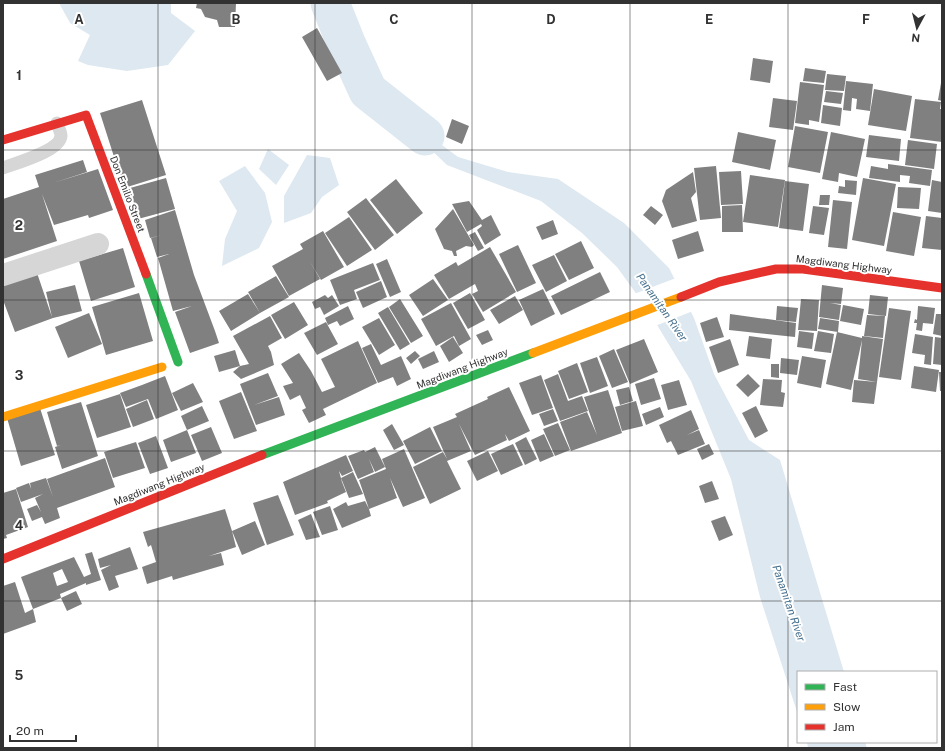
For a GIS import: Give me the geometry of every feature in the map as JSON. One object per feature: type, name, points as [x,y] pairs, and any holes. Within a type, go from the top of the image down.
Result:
[{"type":"main road","name":"Don Emilio Street","points":[[3,140],[86,115],[178,362]]},
{"type":"main road","name":"Magdiwang Highway","points":[[3,559],[272,451],[719,282],[776,269],[788,269],[942,288]]},
{"type":"main road","points":[[3,417],[162,367]]},
{"type":"street","points":[[3,275],[98,244]]},
{"type":"lane","points":[[3,168],[48,151],[57,144],[61,136],[57,124]]},
{"type":"water","points":[[59,3],[171,3],[171,13],[195,31],[168,65],[127,71],[88,65],[78,61],[90,35],[70,23]]},
{"type":"water","points":[[382,103],[458,157],[508,172],[558,179],[624,223],[669,268],[694,318],[714,374],[749,440],[780,460],[844,671],[797,671],[797,712],[760,597],[731,479],[691,381],[648,310],[617,267],[582,233],[541,201],[447,165]]},
{"type":"water","points":[[268,149],[289,165],[276,185],[259,169]]},
{"type":"water","points":[[307,155],[330,158],[339,185],[322,197],[311,213],[284,223],[284,196]]},
{"type":"water","points":[[245,166],[265,193],[272,222],[259,248],[222,266],[225,239],[237,211],[219,181]]},
{"type":"water","points":[[807,743],[865,743],[867,748],[808,748]]},
{"type":"pier","points":[[676,278],[693,311],[655,326],[634,294]]},
{"type":"building","points":[[197,3],[236,3],[235,27],[219,27],[217,20],[205,17],[201,9],[196,8]]},
{"type":"building","points":[[317,28],[342,73],[327,81],[302,37]]},
{"type":"building","points":[[753,58],[773,61],[770,83],[750,80]]},
{"type":"building","points":[[805,68],[826,71],[824,83],[803,81]]},
{"type":"building","points":[[827,74],[846,76],[844,91],[825,90]]},
{"type":"building","points":[[846,81],[873,84],[870,111],[856,109],[857,99],[852,98],[851,111],[843,110]]},
{"type":"building","points":[[800,82],[824,85],[819,122],[809,120],[809,125],[795,123]]},
{"type":"building","points":[[942,83],[942,101],[938,100]]},
{"type":"building","points":[[874,89],[912,96],[906,131],[868,125]]},
{"type":"building","points":[[826,91],[843,93],[841,104],[824,102]]},
{"type":"building","points":[[773,98],[797,101],[793,130],[769,127]]},
{"type":"building","points":[[915,99],[941,102],[942,142],[910,138]]},
{"type":"building","points":[[142,100],[166,175],[124,188],[100,113]]},
{"type":"building","points":[[823,105],[842,108],[840,126],[821,123]]},
{"type":"building","points":[[452,119],[469,126],[462,144],[446,137]]},
{"type":"building","points":[[795,126],[828,132],[820,173],[788,167]]},
{"type":"building","points":[[738,132],[776,140],[770,170],[732,162]]},
{"type":"building","points":[[831,132],[865,139],[857,177],[839,173],[838,182],[822,179]]},
{"type":"building","points":[[869,135],[901,139],[899,161],[866,157]]},
{"type":"building","points":[[908,140],[937,144],[934,169],[905,165]]},
{"type":"building","points":[[83,160],[87,172],[53,183],[98,169],[113,210],[89,218],[88,215],[54,225],[42,194],[57,241],[3,259],[3,199],[39,187],[35,175]]},
{"type":"building","points":[[888,164],[932,170],[930,186],[909,183],[910,176],[900,175],[900,182],[869,178],[871,166],[888,169]]},
{"type":"building","points":[[716,166],[721,218],[700,220],[694,168]]},
{"type":"building","points":[[741,171],[743,204],[721,205],[719,172]]},
{"type":"building","points":[[693,172],[696,192],[691,198],[697,221],[672,228],[662,201],[666,190]]},
{"type":"building","points":[[750,175],[785,180],[778,227],[743,222]]},
{"type":"building","points":[[166,178],[175,209],[138,219],[130,188]]},
{"type":"building","points":[[863,178],[896,184],[884,246],[852,240]]},
{"type":"building","points":[[396,179],[423,213],[397,234],[370,200]]},
{"type":"building","points":[[845,180],[857,181],[856,195],[838,193],[839,186],[845,187]]},
{"type":"building","points":[[932,180],[942,182],[942,213],[928,211]]},
{"type":"building","points":[[785,181],[809,184],[803,231],[779,228]]},
{"type":"building","points":[[898,187],[921,188],[919,209],[897,208]]},
{"type":"building","points":[[820,195],[830,195],[829,205],[819,205]]},
{"type":"building","points":[[366,198],[394,235],[375,250],[347,212]]},
{"type":"building","points":[[833,200],[852,202],[847,249],[828,247]]},
{"type":"building","points":[[469,201],[482,220],[491,215],[501,235],[485,245],[477,230],[482,226],[481,224],[467,232],[452,204]]},
{"type":"building","points":[[742,205],[743,232],[722,232],[722,206]]},
{"type":"building","points":[[651,206],[663,215],[655,225],[643,215]]},
{"type":"building","points":[[813,206],[829,208],[824,235],[809,233]]},
{"type":"building","points":[[453,209],[474,245],[472,247],[466,246],[456,251],[457,256],[454,256],[452,251],[444,249],[435,229]]},
{"type":"building","points":[[175,210],[194,275],[219,343],[190,353],[175,312],[192,306],[173,311],[158,258],[169,254],[157,257],[151,238],[162,235],[150,238],[145,220]]},
{"type":"building","points":[[893,212],[921,217],[914,256],[886,251]]},
{"type":"building","points":[[926,216],[942,218],[942,250],[922,248]]},
{"type":"building","points":[[349,217],[372,250],[347,266],[325,233]]},
{"type":"building","points":[[553,220],[558,234],[542,240],[536,227]]},
{"type":"building","points":[[323,231],[344,267],[321,280],[309,260],[320,279],[289,296],[272,266],[303,249],[300,244]]},
{"type":"building","points":[[698,231],[704,251],[678,259],[672,240]]},
{"type":"building","points":[[475,232],[484,248],[478,251],[469,235]]},
{"type":"building","points":[[581,241],[594,268],[569,280],[555,254]]},
{"type":"building","points":[[518,245],[536,283],[517,292],[499,254]]},
{"type":"building","points":[[490,247],[516,292],[483,312],[472,294],[478,291],[475,284],[449,299],[434,275],[456,262],[458,266]]},
{"type":"building","points":[[123,248],[135,287],[91,301],[79,261]]},
{"type":"building","points":[[554,255],[567,281],[546,292],[532,265]]},
{"type":"building","points":[[387,259],[401,292],[390,297],[376,264]]},
{"type":"building","points":[[373,263],[380,280],[354,290],[357,299],[340,305],[330,280]]},
{"type":"building","points":[[36,270],[52,317],[46,292],[75,285],[82,311],[53,318],[15,332],[3,300],[3,282]]},
{"type":"building","points":[[600,272],[610,292],[561,315],[551,296]]},
{"type":"building","points":[[276,276],[289,297],[260,313],[248,292]]},
{"type":"building","points":[[433,279],[448,300],[423,316],[409,295]]},
{"type":"building","points":[[381,281],[387,297],[363,308],[356,292]]},
{"type":"building","points":[[822,285],[843,288],[841,304],[830,303],[841,305],[839,320],[819,317]]},
{"type":"building","points":[[543,289],[555,314],[531,326],[519,300]]},
{"type":"building","points":[[139,293],[153,341],[106,355],[92,307]]},
{"type":"building","points":[[470,293],[485,320],[468,329],[453,303]]},
{"type":"building","points":[[248,294],[260,313],[231,331],[219,311]]},
{"type":"building","points":[[325,295],[328,298],[332,295],[339,306],[324,315],[320,307],[315,309],[312,302]]},
{"type":"building","points":[[870,295],[888,297],[886,316],[868,314]]},
{"type":"building","points":[[515,296],[523,310],[499,324],[490,310]]},
{"type":"building","points":[[400,299],[423,336],[411,343],[389,307]]},
{"type":"building","points":[[801,299],[819,300],[817,331],[798,330]]},
{"type":"building","points":[[294,302],[308,325],[285,339],[271,315]]},
{"type":"building","points":[[451,303],[471,339],[459,346],[454,336],[436,346],[421,319]]},
{"type":"building","points":[[843,305],[864,309],[861,325],[840,321]]},
{"type":"building","points":[[348,306],[354,319],[340,326],[337,321],[328,325],[325,318]]},
{"type":"building","points":[[777,306],[798,308],[796,322],[776,320]]},
{"type":"building","points":[[918,306],[935,308],[933,324],[923,323],[922,331],[916,330],[917,323],[914,323],[915,319],[917,320]]},
{"type":"building","points":[[388,307],[410,344],[400,350],[378,313]]},
{"type":"building","points":[[889,308],[911,311],[901,380],[879,377]]},
{"type":"building","points":[[89,313],[102,344],[68,358],[55,327]]},
{"type":"building","points":[[730,314],[796,323],[795,337],[729,330]]},
{"type":"building","points":[[936,314],[942,314],[942,336],[933,334]]},
{"type":"building","points":[[867,315],[885,316],[883,338],[864,336]]},
{"type":"building","points":[[270,316],[282,338],[268,346],[274,365],[241,379],[233,372],[240,366],[249,364],[233,336]]},
{"type":"building","points":[[717,317],[724,337],[706,342],[700,323]]},
{"type":"building","points":[[379,318],[395,345],[379,355],[362,327]]},
{"type":"building","points":[[820,318],[839,321],[838,332],[818,329]]},
{"type":"building","points":[[326,322],[338,344],[317,355],[304,333]]},
{"type":"building","points":[[488,330],[493,340],[482,345],[476,335]]},
{"type":"building","points":[[799,331],[814,333],[812,349],[797,347]]},
{"type":"building","points":[[818,331],[834,334],[831,353],[814,351]]},
{"type":"building","points":[[837,332],[862,338],[862,336],[883,339],[877,382],[858,379],[862,340],[851,390],[826,384]]},
{"type":"building","points":[[915,334],[933,337],[931,365],[924,364],[925,355],[912,353]]},
{"type":"building","points":[[749,336],[772,339],[770,359],[746,356]]},
{"type":"building","points":[[453,337],[463,353],[449,362],[440,346]]},
{"type":"building","points":[[935,337],[942,338],[942,365],[933,364]]},
{"type":"building","points":[[644,339],[658,372],[630,384],[616,350]]},
{"type":"building","points":[[730,339],[739,365],[718,373],[709,347]]},
{"type":"building","points":[[358,341],[377,383],[323,409],[326,415],[309,423],[302,410],[306,408],[300,395],[290,400],[283,386],[293,383],[281,364],[299,353],[322,392],[335,387],[321,359]]},
{"type":"building","points":[[371,344],[381,365],[401,356],[411,379],[397,386],[393,377],[378,383],[362,348]]},
{"type":"building","points":[[614,349],[628,382],[612,388],[599,356]]},
{"type":"building","points":[[235,350],[240,366],[219,372],[214,356]]},
{"type":"building","points":[[415,351],[420,356],[411,364],[406,358]]},
{"type":"building","points":[[434,351],[439,362],[423,369],[418,359]]},
{"type":"building","points":[[802,356],[826,360],[821,388],[797,383]]},
{"type":"building","points":[[597,357],[608,386],[590,393],[580,363]]},
{"type":"building","points":[[781,358],[799,360],[797,375],[780,373]]},
{"type":"building","points":[[577,363],[588,392],[569,399],[558,371]]},
{"type":"building","points":[[771,364],[779,364],[779,378],[771,377]]},
{"type":"building","points":[[914,366],[939,370],[936,392],[911,388]]},
{"type":"building","points":[[939,372],[942,372],[942,391],[940,391]]},
{"type":"building","points":[[268,373],[278,396],[254,405],[279,397],[285,415],[256,425],[240,384]]},
{"type":"building","points":[[558,374],[568,401],[582,396],[588,411],[560,421],[544,380]]},
{"type":"building","points":[[748,374],[760,386],[748,397],[736,385]]},
{"type":"building","points":[[541,375],[553,408],[532,415],[519,383]]},
{"type":"building","points":[[165,376],[178,410],[156,419],[148,399],[126,407],[120,393]]},
{"type":"building","points":[[654,378],[661,399],[641,405],[635,384]]},
{"type":"building","points":[[763,379],[782,380],[781,392],[785,393],[783,407],[760,405]]},
{"type":"building","points":[[679,380],[687,405],[668,410],[661,385]]},
{"type":"building","points":[[854,380],[877,382],[874,404],[852,402]]},
{"type":"building","points":[[193,383],[203,402],[181,411],[172,393]]},
{"type":"building","points":[[509,387],[530,431],[509,441],[505,434],[507,440],[475,455],[459,424],[471,451],[447,461],[461,489],[430,504],[413,467],[443,452],[447,459],[433,427],[457,417],[455,414],[488,399],[487,397]]},
{"type":"building","points":[[629,387],[633,401],[620,405],[616,390]]},
{"type":"building","points":[[608,390],[622,433],[571,451],[560,422],[587,412],[597,435],[584,397]]},
{"type":"building","points":[[241,392],[257,431],[234,439],[219,401]]},
{"type":"building","points":[[120,394],[131,427],[97,438],[86,405]]},
{"type":"building","points":[[147,400],[154,419],[133,427],[126,409]]},
{"type":"building","points":[[636,401],[643,426],[622,431],[615,407]]},
{"type":"building","points":[[81,402],[98,456],[62,469],[55,447],[61,445],[57,446],[47,412]]},
{"type":"building","points":[[202,406],[209,421],[187,430],[181,416]]},
{"type":"building","points":[[756,406],[768,431],[755,438],[742,413]]},
{"type":"building","points":[[660,407],[664,417],[646,425],[642,414]]},
{"type":"building","points":[[40,408],[55,455],[21,466],[7,418]]},
{"type":"building","points":[[553,409],[558,421],[544,426],[539,414]]},
{"type":"building","points":[[691,410],[699,429],[687,435],[699,430],[705,444],[678,455],[671,441],[667,443],[659,425]]},
{"type":"building","points":[[558,423],[570,450],[555,456],[543,429]]},
{"type":"building","points":[[392,424],[404,445],[394,450],[383,430]]},
{"type":"building","points":[[211,427],[222,453],[202,461],[191,435]]},
{"type":"building","points":[[430,427],[442,451],[415,464],[403,441]]},
{"type":"building","points":[[187,430],[196,453],[171,462],[163,440]]},
{"type":"building","points":[[544,434],[554,456],[540,462],[531,440]]},
{"type":"building","points":[[156,436],[168,468],[150,474],[138,443]]},
{"type":"building","points":[[526,437],[537,459],[525,465],[515,443]]},
{"type":"building","points":[[136,442],[145,468],[113,478],[104,452]]},
{"type":"building","points":[[513,444],[523,465],[501,475],[491,454]]},
{"type":"building","points":[[709,444],[714,454],[702,460],[697,449]]},
{"type":"building","points":[[375,447],[385,467],[375,472],[369,459],[374,472],[358,479],[348,456],[364,450],[365,452]]},
{"type":"building","points":[[404,449],[425,498],[403,507],[390,478],[397,498],[369,509],[359,480],[386,469],[382,459]]},
{"type":"building","points":[[488,451],[498,471],[477,481],[467,461]]},
{"type":"building","points":[[346,455],[353,471],[342,476],[339,471],[346,492],[327,501],[328,503],[295,515],[283,482]]},
{"type":"building","points":[[105,458],[115,487],[57,508],[60,518],[45,524],[42,517],[32,521],[27,509],[37,505],[41,512],[35,498],[43,494],[21,502],[16,488],[29,483],[31,489],[30,483],[46,478],[53,497],[47,479]]},
{"type":"building","points":[[353,472],[363,494],[349,498],[341,478]]},
{"type":"building","points":[[712,481],[719,499],[705,503],[699,486]]},
{"type":"building","points":[[16,489],[28,527],[6,535],[7,538],[3,539],[3,493]]},
{"type":"building","points":[[278,495],[294,535],[267,545],[253,503]]},
{"type":"building","points":[[365,501],[371,516],[342,528],[333,509],[346,502],[348,506]]},
{"type":"building","points":[[330,506],[338,530],[322,535],[313,512]]},
{"type":"building","points":[[225,509],[236,547],[209,556],[221,553],[224,565],[173,580],[172,576],[147,584],[142,567],[156,562],[151,545],[148,547],[143,532]]},
{"type":"building","points":[[311,514],[320,537],[306,540],[298,520]]},
{"type":"building","points":[[725,516],[733,535],[719,541],[711,521]]},
{"type":"building","points":[[255,521],[265,545],[242,555],[232,531]]},
{"type":"building","points":[[130,547],[138,569],[115,576],[119,587],[109,591],[101,570],[111,565],[100,568],[98,559]]},
{"type":"building","points":[[92,552],[101,580],[86,585],[86,583],[60,594],[61,598],[33,609],[21,577],[74,557],[84,577],[91,574],[85,554]],"holes":[[[62,569],[68,582],[57,586],[53,573]]]},
{"type":"building","points":[[15,582],[25,613],[33,609],[36,622],[3,634],[3,586]]},
{"type":"building","points":[[76,591],[82,604],[67,611],[61,598]]},
{"type":"waterway","name":"Panamitan River","points":[[330,3],[368,91],[425,136]]},
{"type":"traffic: fast","points":[[146,274],[178,362]]},
{"type":"traffic: fast","points":[[262,455],[533,353]]},
{"type":"traffic: slow","points":[[533,353],[681,297]]},
{"type":"traffic: slow","points":[[3,417],[162,367]]},
{"type":"traffic: jam","points":[[3,140],[86,115],[146,274]]},
{"type":"traffic: jam","points":[[681,297],[719,282],[776,269],[803,269],[942,288]]},
{"type":"traffic: jam","points":[[3,559],[262,455]]}]
